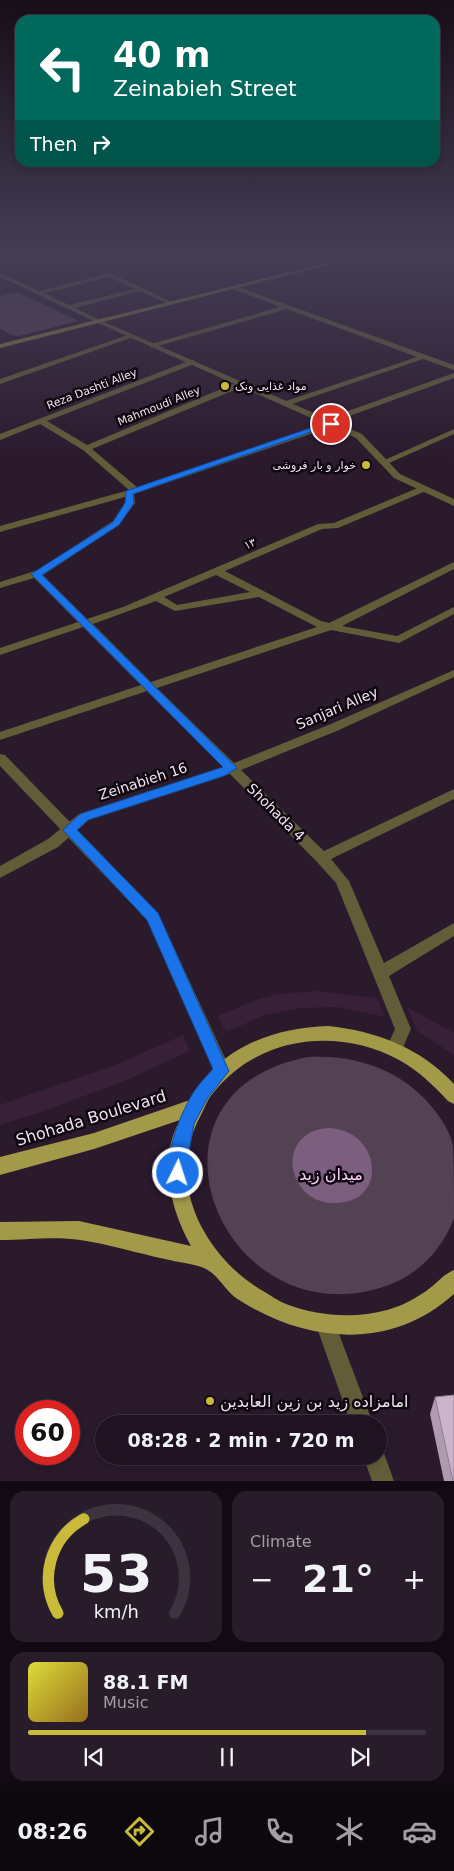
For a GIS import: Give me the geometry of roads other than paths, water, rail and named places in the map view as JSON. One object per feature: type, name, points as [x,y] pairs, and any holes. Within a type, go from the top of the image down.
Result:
[{"type":"main road","points":[[2,344],[91,324]]},
{"type":"main road","points":[[454,1096],[425,1068],[394,1049],[375,1042],[345,1035],[301,1035],[258,1047],[222,1071],[193,1107],[186,1122],[178,1156],[180,1191],[190,1226],[210,1260],[236,1287],[252,1299],[287,1316],[326,1325],[366,1325],[385,1321],[445,1296],[454,1280]]},
{"type":"main road","name":"Shohada Boulevard","points":[[0,1166],[94,1141],[193,1107]]},
{"type":"main road","points":[[0,1231],[79,1230],[210,1260]]},
{"type":"street","points":[[105,324],[359,436],[397,476],[454,503]]},
{"type":"street","points":[[154,346],[229,324]]},
{"type":"street","points":[[334,324],[454,368]]},
{"type":"street","points":[[0,382],[131,336]]},
{"type":"street","points":[[286,404],[423,357]]},
{"type":"street","name":"Reza Dashti Alley","points":[[0,437],[191,362]]},
{"type":"street","points":[[0,529],[132,492],[328,423],[454,375]]},
{"type":"street","name":"Mahmoudi Alley","points":[[86,448],[241,384]]},
{"type":"street","points":[[41,421],[86,448],[132,492]]},
{"type":"street","points":[[384,462],[454,431]]},
{"type":"street","name":"۱۳","points":[[0,652],[86,624],[157,597],[322,526],[335,526],[423,489]]},
{"type":"street","points":[[0,585],[36,574],[116,524],[130,503],[132,492]]},
{"type":"street","points":[[0,736],[330,626],[454,565]]},
{"type":"street","points":[[217,571],[318,624],[399,640],[454,610]]},
{"type":"street","name":"Shohada 4","points":[[36,574],[322,858],[342,881],[403,1029],[394,1049]]},
{"type":"street","points":[[157,597],[175,608],[260,594]]},
{"type":"street","name":"Sanjari Alley","points":[[231,768],[335,727],[454,672]]},
{"type":"street","points":[[0,758],[153,917],[222,1071]]},
{"type":"street","name":"Zeinabieh 16","points":[[0,873],[53,843],[84,817],[231,768]]},
{"type":"street","points":[[322,858],[454,794]]},
{"type":"street","points":[[380,974],[454,928]]},
{"type":"street","points":[[326,1325],[359,1415]]},
{"type":"street","points":[[377,1465],[383,1481]]},
{"type":"place","name":"مواد غذایی ونک","points":[[225,386]]},
{"type":"place","name":"خوار و بار فروشی","points":[[366,465]]},
{"type":"place","name":"امامزاده زید بن زین العابدین","points":[[210,1401]]},
{"type":"park label","name":"میدان زید","points":[[331,1174]]}]
